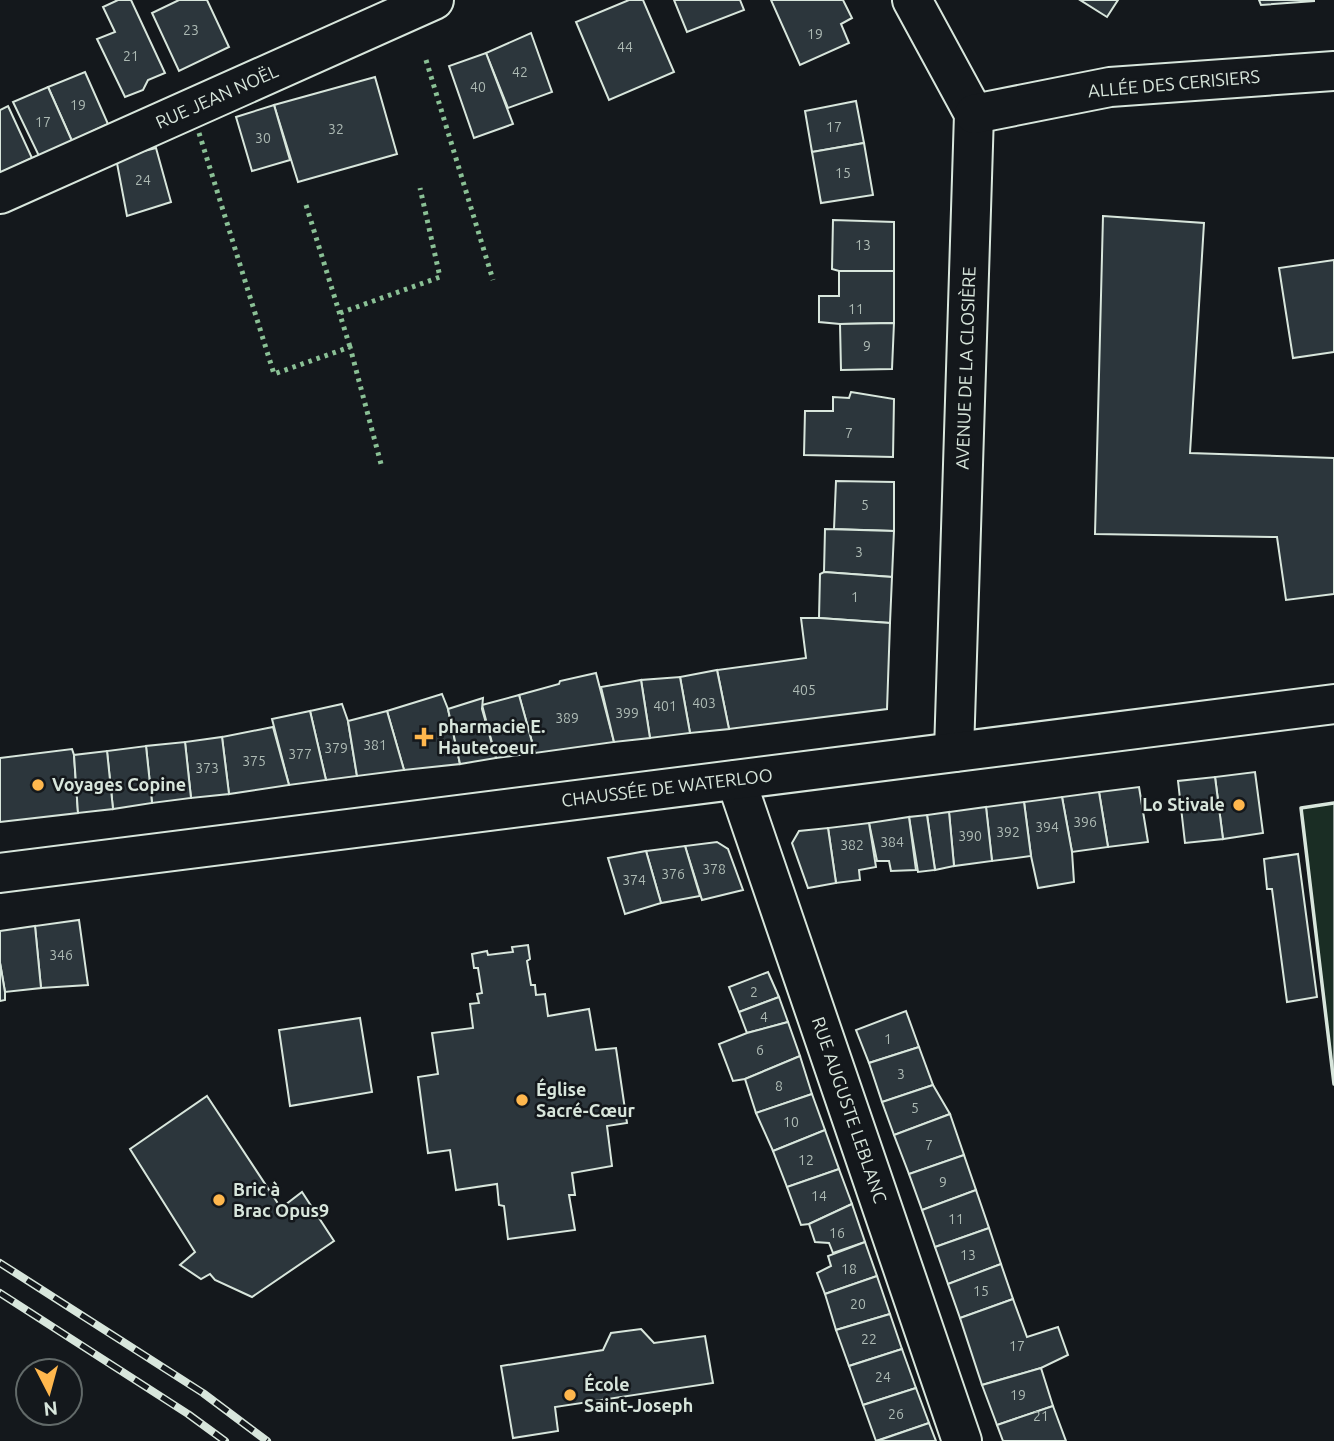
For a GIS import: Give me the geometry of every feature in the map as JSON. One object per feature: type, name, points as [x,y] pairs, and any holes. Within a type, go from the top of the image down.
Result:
[{"type":"street","name":"RUE JEAN NOËL","points":[[0,194],[434,0]]},
{"type":"street","points":[[912,0],[974,114]]},
{"type":"street","name":"ALLÉE DES CERISIERS","points":[[974,114],[1110,87],[1334,71]]},
{"type":"street","name":"AVENUE DE LA CLOSIÈRE","points":[[954,752],[974,114]]},
{"type":"street","name":"CHAUSSÉE DE WATERLOO","points":[[0,873],[1334,704]]},
{"type":"street","name":"RUE AUGUSTE LEBLANC","points":[[736,780],[962,1441]]},
{"type":"green space","points":[[1334,803],[1334,1084],[1301,808]]},
{"type":"building","points":[[118,0],[131,0],[165,73],[148,80],[143,90],[125,97],[97,39],[115,32],[103,7]]},
{"type":"building","points":[[179,0],[207,0],[229,47],[179,71],[152,13]]},
{"type":"building","points":[[629,0],[643,0],[674,72],[609,100],[576,22]]},
{"type":"building","points":[[674,0],[740,0],[744,10],[687,32]]},
{"type":"building","points":[[771,0],[843,0],[852,18],[841,24],[849,43],[800,65]]},
{"type":"building","points":[[1080,0],[1118,0],[1107,17]]},
{"type":"building","points":[[1259,0],[1314,0],[1314,1],[1261,5]]},
{"type":"building","points":[[531,33],[552,92],[508,108],[486,53]]},
{"type":"building","points":[[486,53],[513,124],[474,138],[449,66]]},
{"type":"building","points":[[85,72],[108,124],[72,141],[48,87]]},
{"type":"building","points":[[375,77],[397,154],[298,182],[274,105]]},
{"type":"building","points":[[48,87],[72,141],[39,156],[13,102]]},
{"type":"building","points":[[856,101],[864,143],[812,152],[805,111]]},
{"type":"building","points":[[274,105],[290,160],[252,171],[236,117]]},
{"type":"building","points":[[8,106],[32,158],[0,173],[0,110]]},
{"type":"building","points":[[864,143],[873,195],[821,203],[812,152]]},
{"type":"building","points":[[156,148],[171,202],[127,216],[116,158]]},
{"type":"building","points":[[1103,216],[1204,223],[1190,453],[1334,458],[1334,594],[1286,600],[1277,537],[1095,534]]},
{"type":"building","points":[[833,220],[894,222],[894,271],[832,269]]},
{"type":"building","points":[[1334,260],[1334,352],[1293,358],[1279,268]]},
{"type":"building","points":[[839,271],[894,271],[894,323],[819,322],[819,296],[839,296]]},
{"type":"building","points":[[894,323],[892,369],[841,370],[840,324]]},
{"type":"building","points":[[851,392],[894,399],[893,457],[804,455],[805,411],[833,411],[833,397],[849,398]]},
{"type":"building","points":[[836,481],[894,482],[894,531],[834,529]]},
{"type":"building","points":[[825,529],[894,531],[892,577],[824,572]]},
{"type":"building","points":[[824,572],[892,577],[890,623],[819,618],[820,574]]},
{"type":"building","points":[[801,618],[890,623],[887,709],[729,729],[717,670],[806,658]]},
{"type":"building","points":[[717,670],[729,729],[690,733],[680,677]]},
{"type":"building","points":[[596,673],[614,742],[535,753],[519,695],[559,684],[560,681]]},
{"type":"building","points":[[680,677],[690,733],[650,738],[641,680]]},
{"type":"building","points":[[641,680],[650,738],[614,742],[601,687]]},
{"type":"building","name":"pharmacie E. Hautecoeur","points":[[442,694],[460,764],[404,770],[387,711]]},
{"type":"building","points":[[519,695],[535,753],[496,758],[482,705]]},
{"type":"building","points":[[483,698],[482,709],[496,758],[460,764],[448,709]]},
{"type":"building","points":[[342,704],[348,721],[357,776],[326,780],[310,711]]},
{"type":"building","points":[[310,711],[326,780],[289,785],[272,719]]},
{"type":"building","points":[[387,711],[404,770],[357,776],[348,721]]},
{"type":"building","points":[[273,727],[289,785],[229,794],[222,737]]},
{"type":"building","points":[[222,737],[229,794],[191,798],[185,742]]},
{"type":"building","points":[[185,742],[191,798],[152,803],[146,746]]},
{"type":"building","points":[[146,746],[152,803],[113,809],[107,751]]},
{"type":"building","name":"Voyages Copine","points":[[72,749],[78,813],[0,822],[0,758]]},
{"type":"building","points":[[107,751],[113,809],[78,813],[74,755]]},
{"type":"building","name":"Lo Stivale","points":[[1255,772],[1263,833],[1223,839],[1215,777]]},
{"type":"building","points":[[1215,777],[1223,839],[1185,843],[1178,781]]},
{"type":"building","points":[[1139,787],[1148,842],[1108,847],[1099,792]]},
{"type":"building","points":[[1099,792],[1108,847],[1072,852],[1062,797]]},
{"type":"building","points":[[1062,797],[1072,852],[1074,882],[1038,888],[1024,802]]},
{"type":"building","points":[[1024,802],[1031,856],[992,861],[986,807]]},
{"type":"building","points":[[986,807],[992,861],[954,866],[949,812]]},
{"type":"building","points":[[949,812],[954,866],[935,870],[927,815]]},
{"type":"building","points":[[927,815],[935,870],[918,872],[909,817]]},
{"type":"building","points":[[909,817],[916,870],[891,871],[889,861],[877,861],[869,823]]},
{"type":"building","points":[[869,823],[876,867],[859,870],[860,880],[836,883],[828,828]]},
{"type":"building","points":[[828,828],[836,883],[808,888],[792,843],[799,831]]},
{"type":"building","points":[[717,842],[728,849],[743,890],[702,900],[685,846]]},
{"type":"building","points":[[685,846],[700,896],[661,903],[646,851]]},
{"type":"building","points":[[646,851],[661,903],[625,914],[608,858]]},
{"type":"building","points":[[1298,854],[1317,997],[1287,1002],[1272,889],[1267,889],[1264,859]]},
{"type":"building","points":[[79,920],[88,985],[41,988],[35,926]]},
{"type":"building","points":[[35,926],[41,988],[5,992],[0,963],[0,931]]},
{"type":"building","name":"Église Sacré-Cœur","points":[[528,945],[530,959],[527,961],[531,985],[535,985],[536,995],[545,994],[548,1016],[589,1009],[596,1050],[616,1048],[627,1123],[607,1126],[612,1166],[572,1173],[575,1195],[569,1195],[575,1230],[508,1239],[504,1206],[499,1205],[497,1184],[456,1190],[450,1150],[428,1153],[418,1077],[438,1074],[432,1033],[473,1028],[470,1004],[479,1003],[477,994],[482,993],[478,968],[474,968],[472,954],[487,951],[488,955],[513,952],[512,947]]},
{"type":"building","points":[[0,963],[5,1000],[0,1001]]},
{"type":"building","points":[[768,972],[779,997],[739,1012],[729,987]]},
{"type":"building","points":[[779,997],[788,1022],[747,1033],[739,1012]]},
{"type":"building","points":[[906,1011],[919,1047],[869,1063],[856,1030]]},
{"type":"building","points":[[360,1018],[372,1092],[290,1106],[279,1030]]},
{"type":"building","points":[[788,1022],[800,1056],[745,1079],[733,1081],[719,1044]]},
{"type":"building","points":[[919,1047],[933,1085],[882,1102],[869,1063]]},
{"type":"building","points":[[800,1056],[812,1094],[756,1113],[745,1079]]},
{"type":"building","points":[[933,1085],[950,1114],[894,1135],[882,1102]]},
{"type":"building","points":[[812,1094],[825,1130],[773,1151],[756,1113]]},
{"type":"building","name":"Bric à Brac Opus9","points":[[207,1096],[281,1208],[302,1192],[334,1241],[252,1297],[215,1280],[210,1274],[201,1279],[180,1265],[195,1252],[130,1149]]},
{"type":"building","points":[[950,1114],[964,1155],[909,1174],[894,1135]]},
{"type":"building","points":[[825,1130],[839,1169],[787,1187],[773,1151]]},
{"type":"building","points":[[964,1155],[976,1190],[922,1210],[909,1174]]},
{"type":"building","points":[[839,1169],[852,1204],[809,1224],[801,1225],[787,1187]]},
{"type":"building","points":[[976,1190],[989,1228],[935,1247],[922,1210]]},
{"type":"building","points":[[852,1204],[865,1242],[833,1253],[829,1243],[815,1242],[809,1224]]},
{"type":"building","points":[[989,1228],[1001,1264],[948,1284],[935,1247]]},
{"type":"building","points":[[865,1242],[877,1276],[825,1294],[817,1273],[831,1266],[828,1256]]},
{"type":"building","points":[[1001,1264],[1013,1299],[960,1318],[948,1284]]},
{"type":"building","points":[[877,1276],[890,1314],[836,1330],[825,1294]]},
{"type":"building","points":[[1013,1299],[1027,1337],[1058,1327],[1068,1355],[1041,1368],[982,1385],[960,1318]]},
{"type":"building","points":[[890,1314],[902,1349],[849,1366],[836,1330]]},
{"type":"building","name":"École Saint-Joseph","points":[[641,1329],[654,1343],[705,1336],[713,1383],[555,1407],[558,1431],[513,1438],[501,1366],[603,1350],[611,1333]]},
{"type":"building","points":[[902,1349],[916,1388],[863,1405],[849,1366]]},
{"type":"building","points":[[1041,1368],[1053,1406],[997,1425],[982,1385]]},
{"type":"building","points":[[916,1388],[929,1423],[876,1441],[863,1405]]},
{"type":"building","points":[[1053,1406],[1066,1441],[1003,1441],[997,1425]]},
{"type":"building","points":[[929,1423],[936,1441],[877,1441]]},
{"type":"railway","points":[[0,1263],[203,1393],[267,1441]]},
{"type":"railway","points":[[0,1293],[188,1414],[225,1441]]},
{"type":"hedge","points":[[426,60],[493,280]]},
{"type":"hedge","points":[[199,133],[274,374],[350,347],[381,464]]},
{"type":"hedge","points":[[340,313],[440,277],[420,188]]},
{"type":"hedge","points":[[306,205],[350,347]]},
{"type":"wall","points":[[1334,803],[1301,808],[1334,1084]]},
{"type":"place","name":"pharmacie E. Hautecoeur","points":[[424,737]]},
{"type":"place","name":"Voyages Copine","points":[[38,785]]},
{"type":"place","name":"Lo Stivale","points":[[1239,805]]},
{"type":"place","name":"Église Sacré-Cœur","points":[[522,1100]]},
{"type":"place","name":"Bric à Brac Opus9","points":[[219,1200]]},
{"type":"place","name":"École Saint-Joseph","points":[[570,1395]]}]
